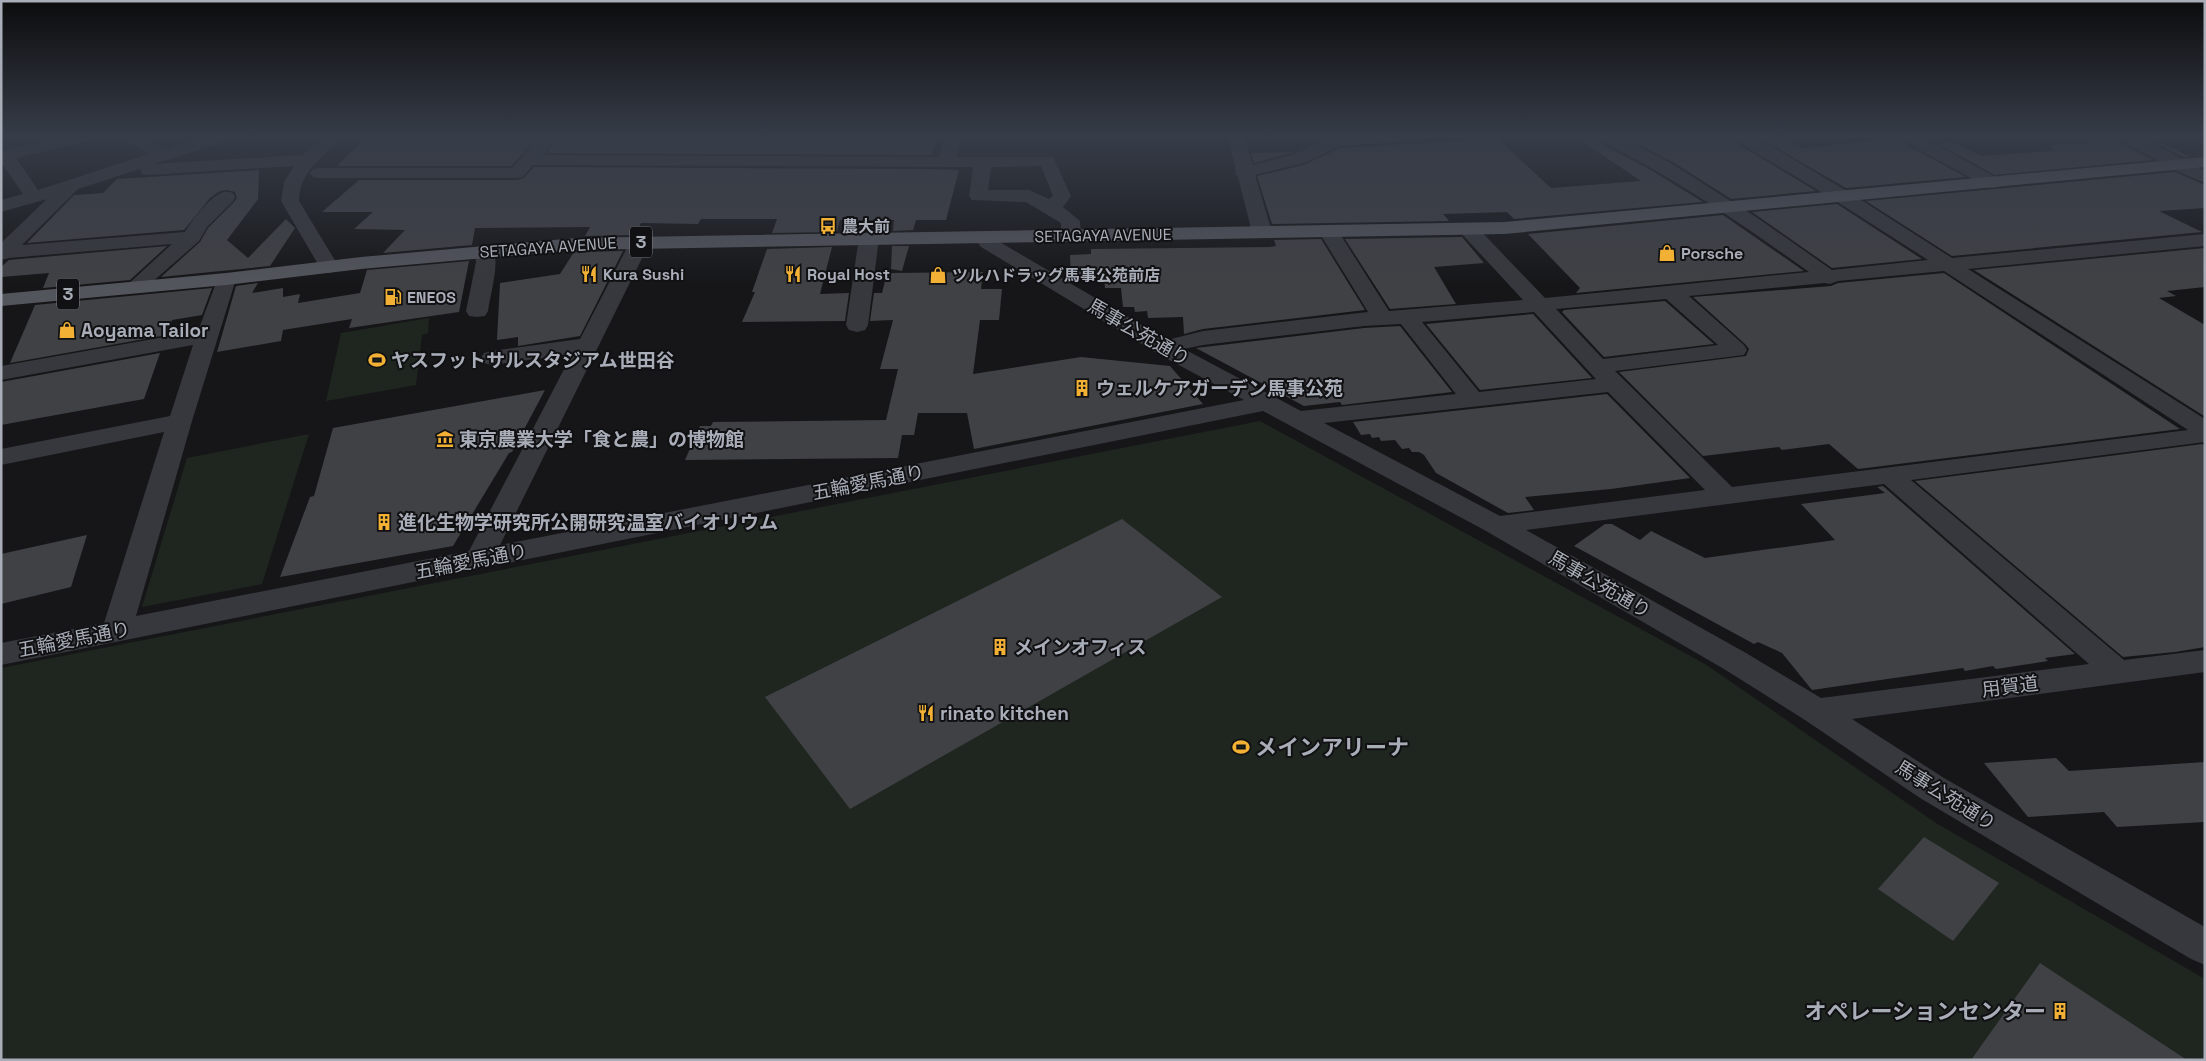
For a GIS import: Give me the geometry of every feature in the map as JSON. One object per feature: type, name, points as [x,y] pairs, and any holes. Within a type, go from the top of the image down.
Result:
[{"type":"main road","name":"SETAGAYA AVENUE","points":[[1,300],[226,279],[485,251],[640,242],[1504,228],[1619,213],[1731,207],[1955,187]]},
{"type":"street","points":[[26,187],[34,197]]},
{"type":"street","points":[[1,206],[68,187]]},
{"type":"street","points":[[2,253],[45,214],[72,187]]},
{"type":"street","points":[[291,187],[290,201],[329,267]]},
{"type":"street","points":[[979,187],[978,196],[1029,196],[1052,208],[1070,220],[1071,236]]},
{"type":"street","points":[[1052,208],[1062,196],[1058,187]]},
{"type":"street","points":[[1248,187],[1262,232]]},
{"type":"street","points":[[1697,187],[1731,207],[1830,278]]},
{"type":"street","points":[[1826,187],[2205,430]]},
{"type":"street","points":[[135,287],[192,237],[200,224],[226,198]]},
{"type":"street","points":[[1468,229],[1542,305],[1614,384],[1725,495]]},
{"type":"street","points":[[1329,232],[1382,318]]},
{"type":"street","points":[[2,253],[192,237]]},
{"type":"street","name":"馬事公苑通り","points":[[989,237],[988,242],[1168,350],[1294,419],[1496,525],[1735,661],[1816,711],[1932,788],[2205,947]]},
{"type":"street","points":[[856,325],[869,238]]},
{"type":"street","points":[[479,560],[640,242]]},
{"type":"street","points":[[1168,350],[1178,343],[1203,338],[1382,318],[1830,278],[1947,264],[2199,244]]},
{"type":"street","points":[[477,311],[486,262],[485,251]]},
{"type":"street","points":[[117,630],[180,421],[226,279]]},
{"type":"street","points":[[1598,366],[1736,350],[1671,292]]},
{"type":"street","points":[[1407,317],[1472,399]]},
{"type":"street","points":[[1,373],[208,336]]},
{"type":"street","points":[[492,358],[587,346]]},
{"type":"street","points":[[1294,419],[1614,384]]},
{"type":"street","name":"五輪愛馬通り","points":[[1,654],[1265,403]]},
{"type":"street","points":[[1,457],[180,421]]},
{"type":"street","points":[[1496,525],[2205,435]]},
{"type":"street","points":[[1889,475],[2119,673]]},
{"type":"street","name":"用賀道","points":[[1816,711],[2205,661]]},
{"type":"shaded area","name":"ヤスフットサルスタジアム世田谷","points":[[429,318],[428,333],[422,335],[416,385],[326,401],[341,333]]},
{"type":"shaded area","points":[[1260,421],[1705,664],[1936,823],[2205,979],[2205,1060],[1,1060],[1,668]]},
{"type":"shaded area","points":[[309,434],[262,584],[142,607],[187,458]]},
{"type":"building","points":[[109,187],[258,187],[258,199],[227,240],[248,258],[286,219],[295,228],[270,266],[161,277],[200,242],[208,228],[234,202],[237,198],[235,192],[227,190],[220,191],[210,198],[184,230],[27,243],[74,195],[103,193]]},
{"type":"building","points":[[351,187],[955,187],[946,220],[916,220],[913,230],[893,231],[894,220],[840,220],[837,232],[772,233],[777,219],[701,219],[698,224],[641,223],[635,235],[585,236],[590,227],[475,228],[472,245],[383,253],[405,230],[354,229],[373,212],[322,212]]},
{"type":"building","points":[[1260,187],[1549,187],[1678,187],[1703,202],[1514,219],[1507,212],[1443,214],[1449,221],[1272,224]]},
{"type":"building","points":[[1711,187],[1809,187],[1816,191],[1731,199]]},
{"type":"building","points":[[2020,187],[2205,187],[2205,208],[2159,211],[2202,232],[1952,256],[1866,201]]},
{"type":"building","points":[[1837,204],[1922,259],[1832,268],[1752,212]]},
{"type":"building","name":"Porsche","points":[[1723,215],[1804,271],[1576,293],[1580,288],[1528,234]]},
{"type":"building","points":[[1462,237],[1484,263],[1434,267],[1456,304],[1390,309],[1345,239]]},
{"type":"building","points":[[1321,239],[1365,310],[1203,329],[1184,334],[1183,317],[1148,318],[1147,311],[1135,312],[1134,307],[1123,307],[1121,288],[1105,288],[1104,279],[1071,280],[1070,255],[1091,254],[1091,249],[1270,247],[1276,246],[1274,240]]},
{"type":"building","points":[[167,246],[130,280],[43,288],[49,273],[1,277],[1,267],[9,260]]},
{"type":"building","points":[[892,246],[909,246],[902,271],[891,269]]},
{"type":"building","points":[[832,247],[820,294],[849,293],[845,321],[742,322],[755,292],[752,292],[767,249]]},
{"type":"building","points":[[2205,248],[2205,287],[2167,291],[2176,296],[2159,298],[2205,325],[2204,416],[1974,270]]},
{"type":"building","points":[[623,251],[580,336],[518,346],[518,337],[497,340],[500,283],[560,274],[574,252]]},
{"type":"building","points":[[469,261],[459,312],[349,328],[352,319],[283,330],[281,341],[217,352],[236,286],[258,283],[252,293],[283,288],[283,297],[300,294],[298,303],[360,293],[367,270]]},
{"type":"building","points":[[983,272],[981,289],[1002,289],[999,320],[980,320],[973,374],[1081,357],[1170,366],[1203,404],[974,449],[967,413],[918,413],[914,435],[902,435],[898,458],[685,460],[700,426],[711,426],[713,422],[886,420],[898,369],[880,369],[893,320],[870,321],[874,293],[882,293],[885,281],[891,281],[891,273]]},
{"type":"building","points":[[1944,273],[2180,429],[1858,469],[1829,444],[1782,450],[1779,447],[1703,456],[1619,372],[1746,356],[1749,349],[1745,344],[1693,297],[1831,286],[1838,283]]},
{"type":"building","points":[[212,288],[202,315],[172,320],[167,335],[10,363],[35,305]]},
{"type":"building","points":[[1665,301],[1714,344],[1604,357],[1562,312],[1564,310]]},
{"type":"building","points":[[1533,314],[1592,378],[1480,390],[1426,324]]},
{"type":"building","points":[[1400,326],[1452,392],[1342,405],[1340,402],[1304,406],[1196,348],[1364,328]]},
{"type":"building","points":[[160,353],[144,399],[1,425],[1,382]]},
{"type":"building","points":[[545,390],[512,452],[509,453],[453,546],[280,577],[310,497],[314,496],[333,428]]},
{"type":"building","points":[[1607,394],[1690,478],[1611,489],[1525,497],[1534,510],[1508,513],[1436,473],[1424,455],[1419,452],[1412,452],[1409,448],[1402,449],[1395,440],[1381,441],[1379,437],[1372,438],[1370,434],[1361,435],[1353,422]]},
{"type":"building","points":[[2202,444],[2205,446],[2205,647],[2175,652],[2123,657],[1915,481]]},
{"type":"building","points":[[1883,486],[2075,654],[2045,658],[2048,661],[1996,669],[1993,666],[1965,671],[1963,668],[1812,690],[1782,653],[1758,642],[1754,644],[1574,546],[1605,524],[1612,524],[1640,540],[1651,531],[1705,558],[1835,540],[1801,504],[1885,493],[1877,487]]},
{"type":"building","name":"メインオフィス","points":[[1122,519],[1222,597],[850,809],[765,697]]},
{"type":"building","points":[[87,535],[71,587],[1,604],[1,554]]},
{"type":"building","points":[[2056,758],[2069,771],[2205,762],[2205,822],[2117,827],[2104,812],[2028,817],[1984,763]]},
{"type":"building","points":[[1924,837],[1999,883],[1953,941],[1878,889]]},
{"type":"building","name":"オペレーションセンター","points":[[2040,963],[2187,1060],[1971,1060]]},
{"type":"place","name":"農大前","points":[[828,226]]},
{"type":"place","name":"Porsche","points":[[1667,253]]},
{"type":"place","name":"Kura Sushi","points":[[589,274]]},
{"type":"place","name":"Royal Host","points":[[793,274]]},
{"type":"place","name":"ツルハドラッグ馬事公苑前店","points":[[938,275]]},
{"type":"place","name":"ENEOS","points":[[393,297]]},
{"type":"place","name":"Aoyama Tailor","points":[[67,330]]},
{"type":"place","name":"ヤスフットサルスタジアム世田谷","points":[[377,360]]},
{"type":"place","name":"ウェルケアガーデン馬事公苑","points":[[1082,388]]},
{"type":"place","name":"東京農業大学「食と農」の博物館","points":[[445,439]]},
{"type":"place","name":"進化生物学研究所公開研究温室バイオリウム","points":[[384,522]]},
{"type":"place","name":"メインオフィス","points":[[1000,647]]},
{"type":"place","name":"rinato kitchen","points":[[926,713]]},
{"type":"place","name":"メインアリーナ","points":[[1241,747]]},
{"type":"place","name":"オペレーションセンター","points":[[2060,1011]]}]
